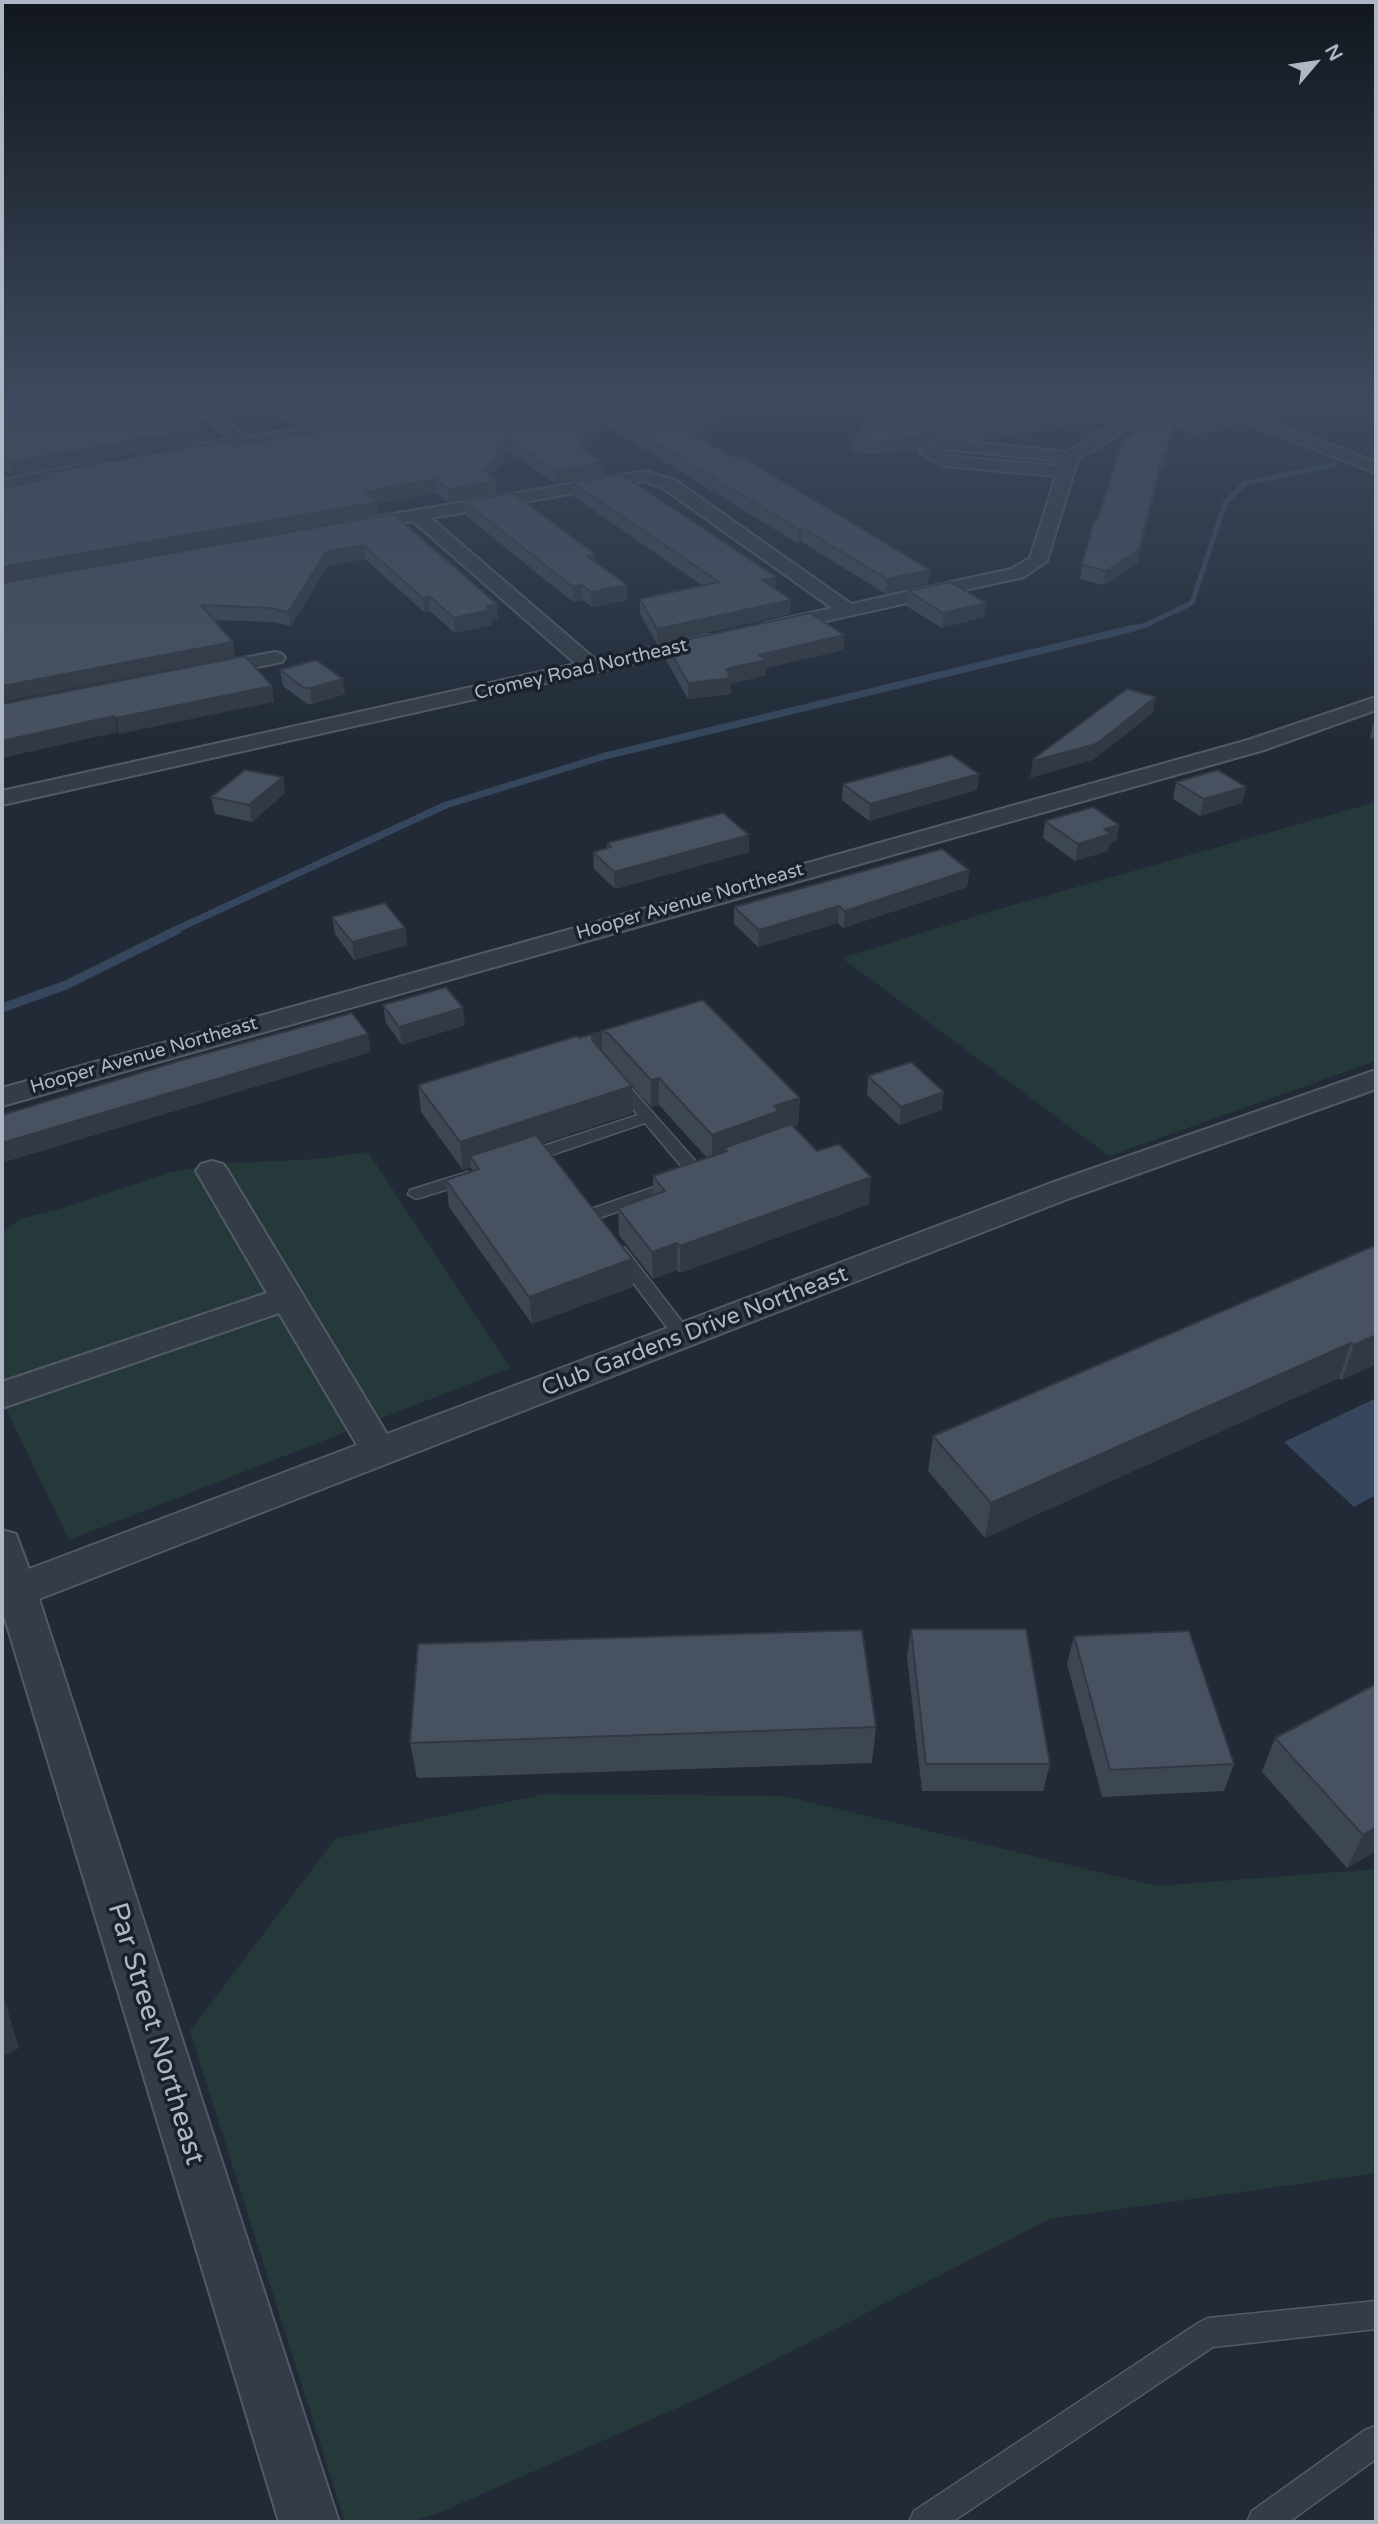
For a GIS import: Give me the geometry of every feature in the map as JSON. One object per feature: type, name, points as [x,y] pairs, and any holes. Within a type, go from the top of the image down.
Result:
[{"type":"street","points":[[336,529],[401,517]]},
{"type":"street","points":[[419,517],[593,668]]},
{"type":"street","points":[[715,517],[846,609]]},
{"type":"street","points":[[753,631],[1017,573],[1038,561],[1052,517]]},
{"type":"street","name":"Cromey Road Northeast","points":[[2,798],[726,637]]},
{"type":"street","points":[[193,674],[275,658]]},
{"type":"street","name":"Hooper Avenue Northeast","points":[[2,1097],[1256,745],[1376,703]]},
{"type":"street","name":"Club Gardens Drive Northeast","points":[[16,1591],[1062,1191],[1376,1079]]},
{"type":"street","points":[[212,1171],[380,1453]]},
{"type":"street","points":[[2,1395],[288,1298]]},
{"type":"street","name":"Par Street Northeast","points":[[2,1545],[309,2522]]},
{"type":"lane","points":[[611,1075],[705,1174],[595,1220],[684,1337]]},
{"type":"lane","points":[[505,1164],[547,1157],[648,1117]]},
{"type":"lane","points":[[416,1194],[479,1173]]},
{"type":"lane","points":[[925,2522],[1208,2333],[1376,2315]]},
{"type":"lane","points":[[1263,2522],[1376,2441]]},
{"type":"shaded area","points":[[1376,802],[1376,1061],[1109,1156],[842,958],[989,912]]},
{"type":"shaded area","points":[[368,1152],[510,1368],[69,1540],[2,1400],[2,1234],[20,1219],[168,1173],[215,1164],[317,1159]]},
{"type":"shaded area","points":[[544,1794],[784,1796],[1157,1886],[1376,1869],[1376,2173],[1050,2219],[702,2397],[439,2513],[408,2522],[345,2522],[190,2031],[335,1839]]},
{"type":"water","points":[[1376,1398],[1376,1495],[1354,1507],[1284,1442]]},
{"type":"building","points":[[2,517],[292,517],[2,567]]},
{"type":"building","points":[[377,517],[396,517],[497,604],[486,606],[490,610],[454,618],[429,596],[423,598],[363,545],[326,552],[288,612],[270,608],[201,605],[233,642],[2,686],[2,583]]},
{"type":"building","points":[[484,517],[545,517],[595,554],[587,556],[627,585],[591,592],[582,585],[573,587]]},
{"type":"building","points":[[623,517],[685,517],[776,577],[762,580],[791,600],[657,629],[640,599],[719,582]]},
{"type":"building","points":[[778,517],[842,517],[930,570],[887,579],[802,528],[798,529]]},
{"type":"building","points":[[1098,517],[1147,517],[1139,549],[1106,571],[1082,565],[1094,521]]},
{"type":"building","points":[[950,582],[986,603],[943,613],[908,591]]},
{"type":"building","points":[[810,613],[844,635],[759,655],[766,660],[726,669],[731,678],[688,683],[666,644]]},
{"type":"building","points":[[245,656],[272,686],[116,718],[114,716],[2,741],[2,704]]},
{"type":"building","points":[[316,660],[343,679],[304,688],[280,670]]},
{"type":"building","points":[[1127,689],[1156,697],[1096,744],[1032,760]]},
{"type":"building","points":[[951,755],[979,774],[870,804],[843,784]]},
{"type":"building","points":[[245,770],[283,777],[249,805],[211,797]]},
{"type":"building","points":[[1218,770],[1246,787],[1204,799],[1176,782]]},
{"type":"building","points":[[1093,807],[1119,825],[1104,829],[1111,834],[1078,844],[1045,821]]},
{"type":"building","points":[[723,813],[749,835],[614,872],[593,852],[611,847],[607,843]]},
{"type":"building","points":[[942,849],[969,870],[845,911],[839,906],[759,930],[734,907]]},
{"type":"building","points":[[385,903],[405,928],[352,942],[332,917]]},
{"type":"building","points":[[446,987],[463,1008],[399,1027],[383,1005]]},
{"type":"building","points":[[703,1000],[800,1098],[774,1106],[779,1111],[712,1135],[659,1078],[651,1080],[609,1034],[601,1031]]},
{"type":"building","points":[[352,1013],[368,1034],[2,1143],[2,1115],[182,1060]]},
{"type":"building","points":[[600,1032],[592,1036],[592,1040],[632,1086],[460,1142],[418,1085],[577,1036],[579,1038]]},
{"type":"building","points":[[911,1062],[944,1092],[901,1107],[868,1076]]},
{"type":"building","points":[[791,1124],[817,1151],[839,1144],[871,1177],[680,1246],[677,1243],[652,1252],[618,1208],[665,1191],[653,1176],[727,1151],[724,1148]]},
{"type":"building","points":[[536,1135],[632,1259],[529,1297],[446,1180],[479,1169],[470,1156]]},
{"type":"building","points":[[1376,1245],[1376,1335],[1354,1345],[1351,1343],[991,1503],[933,1436]]},
{"type":"building","points":[[911,1629],[1026,1629],[1050,1764],[926,1764]]},
{"type":"building","points":[[862,1630],[876,1727],[410,1743],[418,1644]]},
{"type":"building","points":[[1189,1631],[1234,1764],[1110,1770],[1074,1636]]},
{"type":"building","points":[[1376,1684],[1376,1828],[1363,1835],[1275,1738]]},
{"type":"waterway","points":[[1127,630],[1146,625],[1192,603],[1220,517]]},
{"type":"waterway","points":[[173,931],[446,805],[605,756],[1134,628]]},
{"type":"waterway","points":[[2,1008],[66,985],[177,930]]}]
